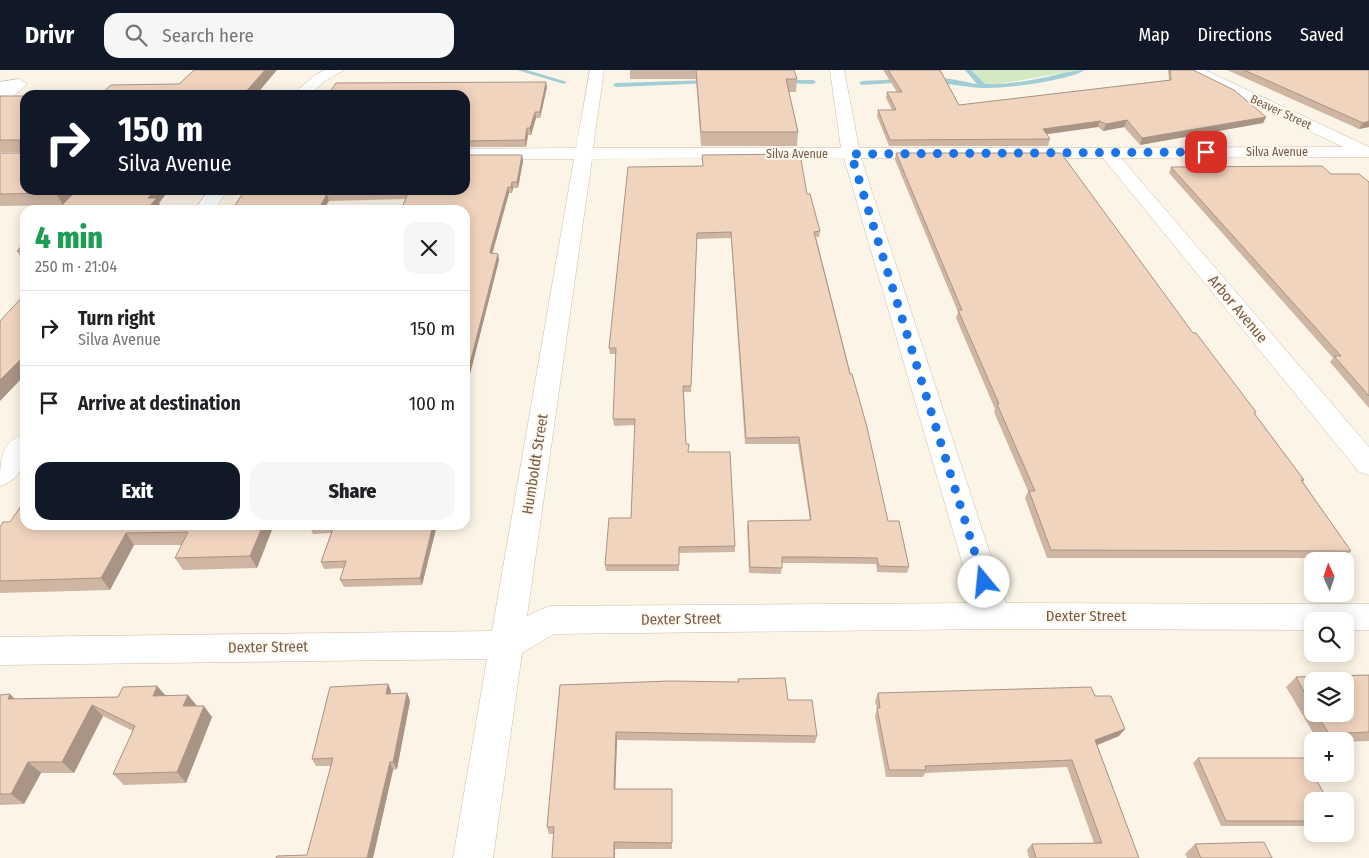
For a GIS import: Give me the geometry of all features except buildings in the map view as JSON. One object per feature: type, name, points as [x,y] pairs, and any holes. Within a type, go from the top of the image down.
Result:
[{"type":"street","points":[[306,90],[320,78],[337,70]]},
{"type":"street","name":"Humboldt Street","points":[[473,858],[597,70]]},
{"type":"street","points":[[837,70],[851,154],[994,616]]},
{"type":"street","name":"Beaver Street","points":[[1193,70],[1368,152]]},
{"type":"street","points":[[0,86],[19,84],[0,99]]},
{"type":"street","name":"Arbor Avenue","points":[[1107,152],[1369,466]]},
{"type":"street","name":"Silva Avenue","points":[[470,154],[1368,152]]},
{"type":"street","points":[[0,476],[20,450]]},
{"type":"street","name":"Dexter Street","points":[[0,651],[507,645],[549,620],[994,616],[1369,617]]},
{"type":"green space","points":[[966,70],[1079,70],[981,87]]},
{"type":"waterway","points":[[520,70],[564,82]]},
{"type":"waterway","points":[[968,70],[983,86]]},
{"type":"waterway","points":[[983,86],[1019,84],[1082,70]]},
{"type":"waterway","points":[[862,83],[905,81]]},
{"type":"waterway","points":[[931,81],[983,86]]},
{"type":"waterway","points":[[616,85],[711,82]]},
{"type":"waterway","points":[[782,82],[813,82]]},
{"type":"route","points":[[984,582],[851,154],[1206,152]]}]
